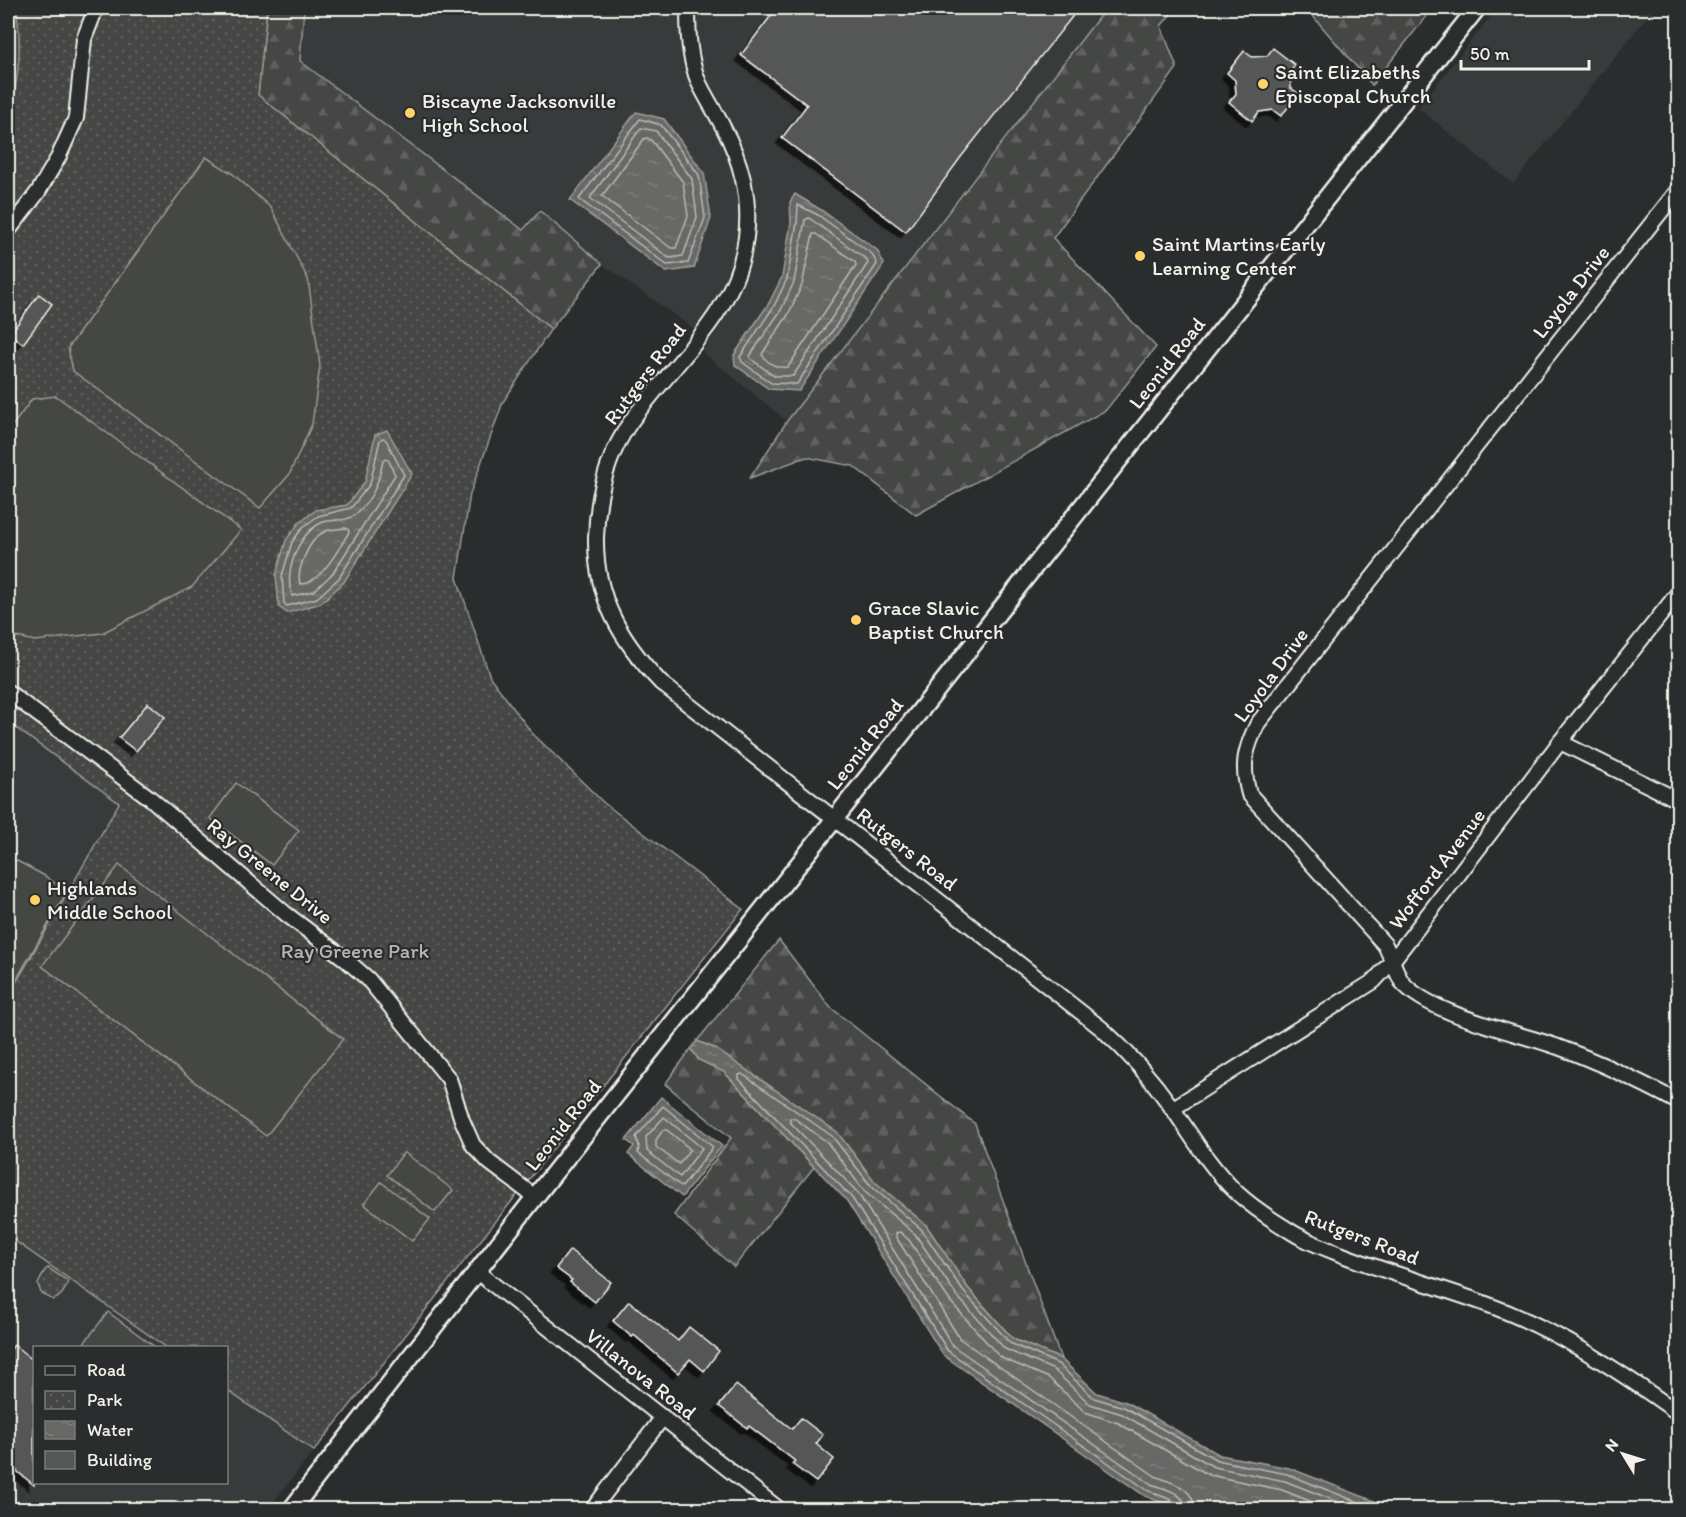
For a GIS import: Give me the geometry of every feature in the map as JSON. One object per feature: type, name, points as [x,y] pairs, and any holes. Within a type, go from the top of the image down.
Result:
[{"type":"street","points":[[8,231],[38,192],[58,158],[76,118],[84,39],[96,8]]},
{"type":"street","name":"Rutgers Road","points":[[688,8],[688,38],[692,62],[699,83],[735,152],[743,182],[747,207],[746,237],[741,265],[731,291],[717,315],[623,433],[602,484],[597,516],[596,548],[599,578],[609,610],[622,636],[637,658],[661,683],[1101,1028],[1137,1062],[1198,1148],[1236,1193],[1290,1231],[1316,1245],[1357,1261],[1488,1304],[1532,1323],[1634,1381],[1678,1413]]},
{"type":"street","name":"Leonid Road","points":[[291,1509],[476,1271],[1477,8]]},
{"type":"street","name":"Loyola Drive","points":[[1678,190],[1257,723],[1245,758],[1244,776],[1249,794],[1385,945],[1401,981],[1422,999],[1442,1009],[1596,1062],[1678,1102]]},
{"type":"street","name":"Wofford Avenue","points":[[1172,1109],[1374,981],[1393,960],[1560,742],[1678,593]]},
{"type":"street","name":"Ray Greene Drive","points":[[8,692],[150,798],[286,914],[368,979],[449,1079],[473,1145],[489,1162],[535,1197]]},
{"type":"street","points":[[1560,742],[1678,800]]},
{"type":"street","name":"Villanova Road","points":[[476,1271],[780,1509]]},
{"type":"street","points":[[592,1509],[663,1417]]},
{"type":"shaded area","points":[[304,8],[1106,8],[787,421],[702,352],[710,340],[602,264],[540,211],[524,231],[300,61]]},
{"type":"shaded area","points":[[1497,8],[1654,8],[1513,184],[1418,108]]},
{"type":"shaded area","name":"Highlands Middle School","points":[[8,722],[119,803],[8,997]]},
{"type":"shaded area","points":[[8,1236],[165,1346],[33,1346],[33,1484],[228,1484],[228,1391],[314,1451],[268,1509],[8,1509]]},
{"type":"green space","name":"Ray Greene Park","points":[[8,8],[267,8],[258,95],[551,329],[503,402],[470,494],[457,578],[490,677],[532,733],[604,803],[743,909],[314,1451],[228,1391],[228,1346],[165,1346],[8,1236],[8,997],[119,803],[8,722]]},
{"type":"green space","points":[[8,8],[16,8],[19,50],[15,91],[8,118]]},
{"type":"green space","points":[[267,8],[304,8],[300,61],[523,230],[540,211],[602,264],[551,329],[258,95]]},
{"type":"green space","points":[[1106,8],[1176,8],[1161,26],[1177,68],[1053,238],[1156,347],[1106,410],[916,515],[853,466],[806,457],[750,478],[787,421]]},
{"type":"green space","points":[[1306,8],[1433,8],[1372,85]]},
{"type":"green space","points":[[206,157],[233,174],[271,208],[308,279],[320,366],[312,424],[289,475],[260,508],[73,371],[68,348]]},
{"type":"green space","points":[[56,396],[241,530],[192,587],[102,633],[35,641],[8,635],[8,432],[32,399]]},
{"type":"green space","points":[[236,783],[299,830],[272,865],[210,818]]},
{"type":"green space","points":[[8,856],[45,876],[67,892],[8,994]]},
{"type":"green space","points":[[119,865],[343,1039],[266,1136],[42,966]]},
{"type":"green space","points":[[779,940],[830,1007],[975,1124],[1061,1359],[1013,1339],[968,1288],[926,1225],[875,1182],[837,1132],[714,1048],[697,1041]]},
{"type":"green space","points":[[691,1049],[699,1060],[724,1072],[814,1167],[734,1267],[674,1215],[731,1138],[665,1084]]},
{"type":"green space","points":[[404,1152],[453,1190],[435,1212],[387,1175]]},
{"type":"green space","points":[[381,1182],[430,1219],[412,1241],[364,1204]]},
{"type":"green space","points":[[48,1268],[68,1281],[63,1292],[53,1300],[41,1293],[38,1284]]},
{"type":"green space","points":[[108,1312],[154,1346],[82,1346]]},
{"type":"water","points":[[636,112],[664,119],[704,173],[711,218],[694,268],[666,272],[570,200]]},
{"type":"water","points":[[795,194],[877,250],[884,264],[799,391],[769,389],[735,365],[734,355],[769,303],[782,277],[791,222],[790,202]]},
{"type":"water","points":[[387,430],[412,474],[344,582],[321,603],[287,613],[279,607],[276,575],[286,540],[299,523],[316,510],[347,505],[365,482],[375,435]]},
{"type":"water","points":[[697,1041],[714,1048],[837,1132],[875,1182],[926,1225],[968,1288],[1013,1339],[1061,1359],[1097,1393],[1126,1402],[1220,1455],[1289,1468],[1395,1509],[1179,1509],[1145,1496],[943,1355],[847,1201],[724,1072],[699,1060],[691,1049]]},
{"type":"water","points":[[661,1097],[722,1146],[682,1197],[628,1154],[634,1146],[626,1140]]},
{"type":"building","points":[[777,8],[1079,8],[961,157],[906,232],[782,138],[807,105],[741,55]]},
{"type":"building","name":"Saint Elizabeths Episcopal Church","points":[[1273,48],[1295,65],[1290,73],[1291,88],[1299,94],[1281,116],[1273,110],[1259,112],[1252,121],[1229,102],[1236,94],[1235,80],[1227,73],[1244,51],[1252,57],[1267,56]]},
{"type":"building","points":[[39,294],[52,304],[23,344],[10,334]]},
{"type":"building","points":[[148,703],[165,717],[136,751],[119,738]]},
{"type":"building","points":[[570,1250],[611,1282],[595,1302],[556,1268]]},
{"type":"building","points":[[629,1301],[678,1341],[689,1327],[719,1351],[704,1371],[690,1359],[678,1373],[634,1335],[632,1337],[613,1321]]},
{"type":"building","points":[[14,1345],[33,1360],[34,1485],[8,1464],[8,1353]]},
{"type":"building","points":[[736,1385],[792,1429],[801,1418],[823,1435],[816,1444],[834,1459],[816,1482],[792,1464],[795,1461],[719,1406]]},
{"type":"place","name":"Saint Elizabeths Episcopal Church","points":[[1263,84]]},
{"type":"place","name":"Biscayne Jacksonville High School","points":[[410,113]]},
{"type":"place","name":"Saint Martins Early Learning Center","points":[[1140,256]]},
{"type":"place","name":"Grace Slavic Baptist Church","points":[[856,620]]},
{"type":"place","name":"Highlands Middle School","points":[[35,900]]}]
